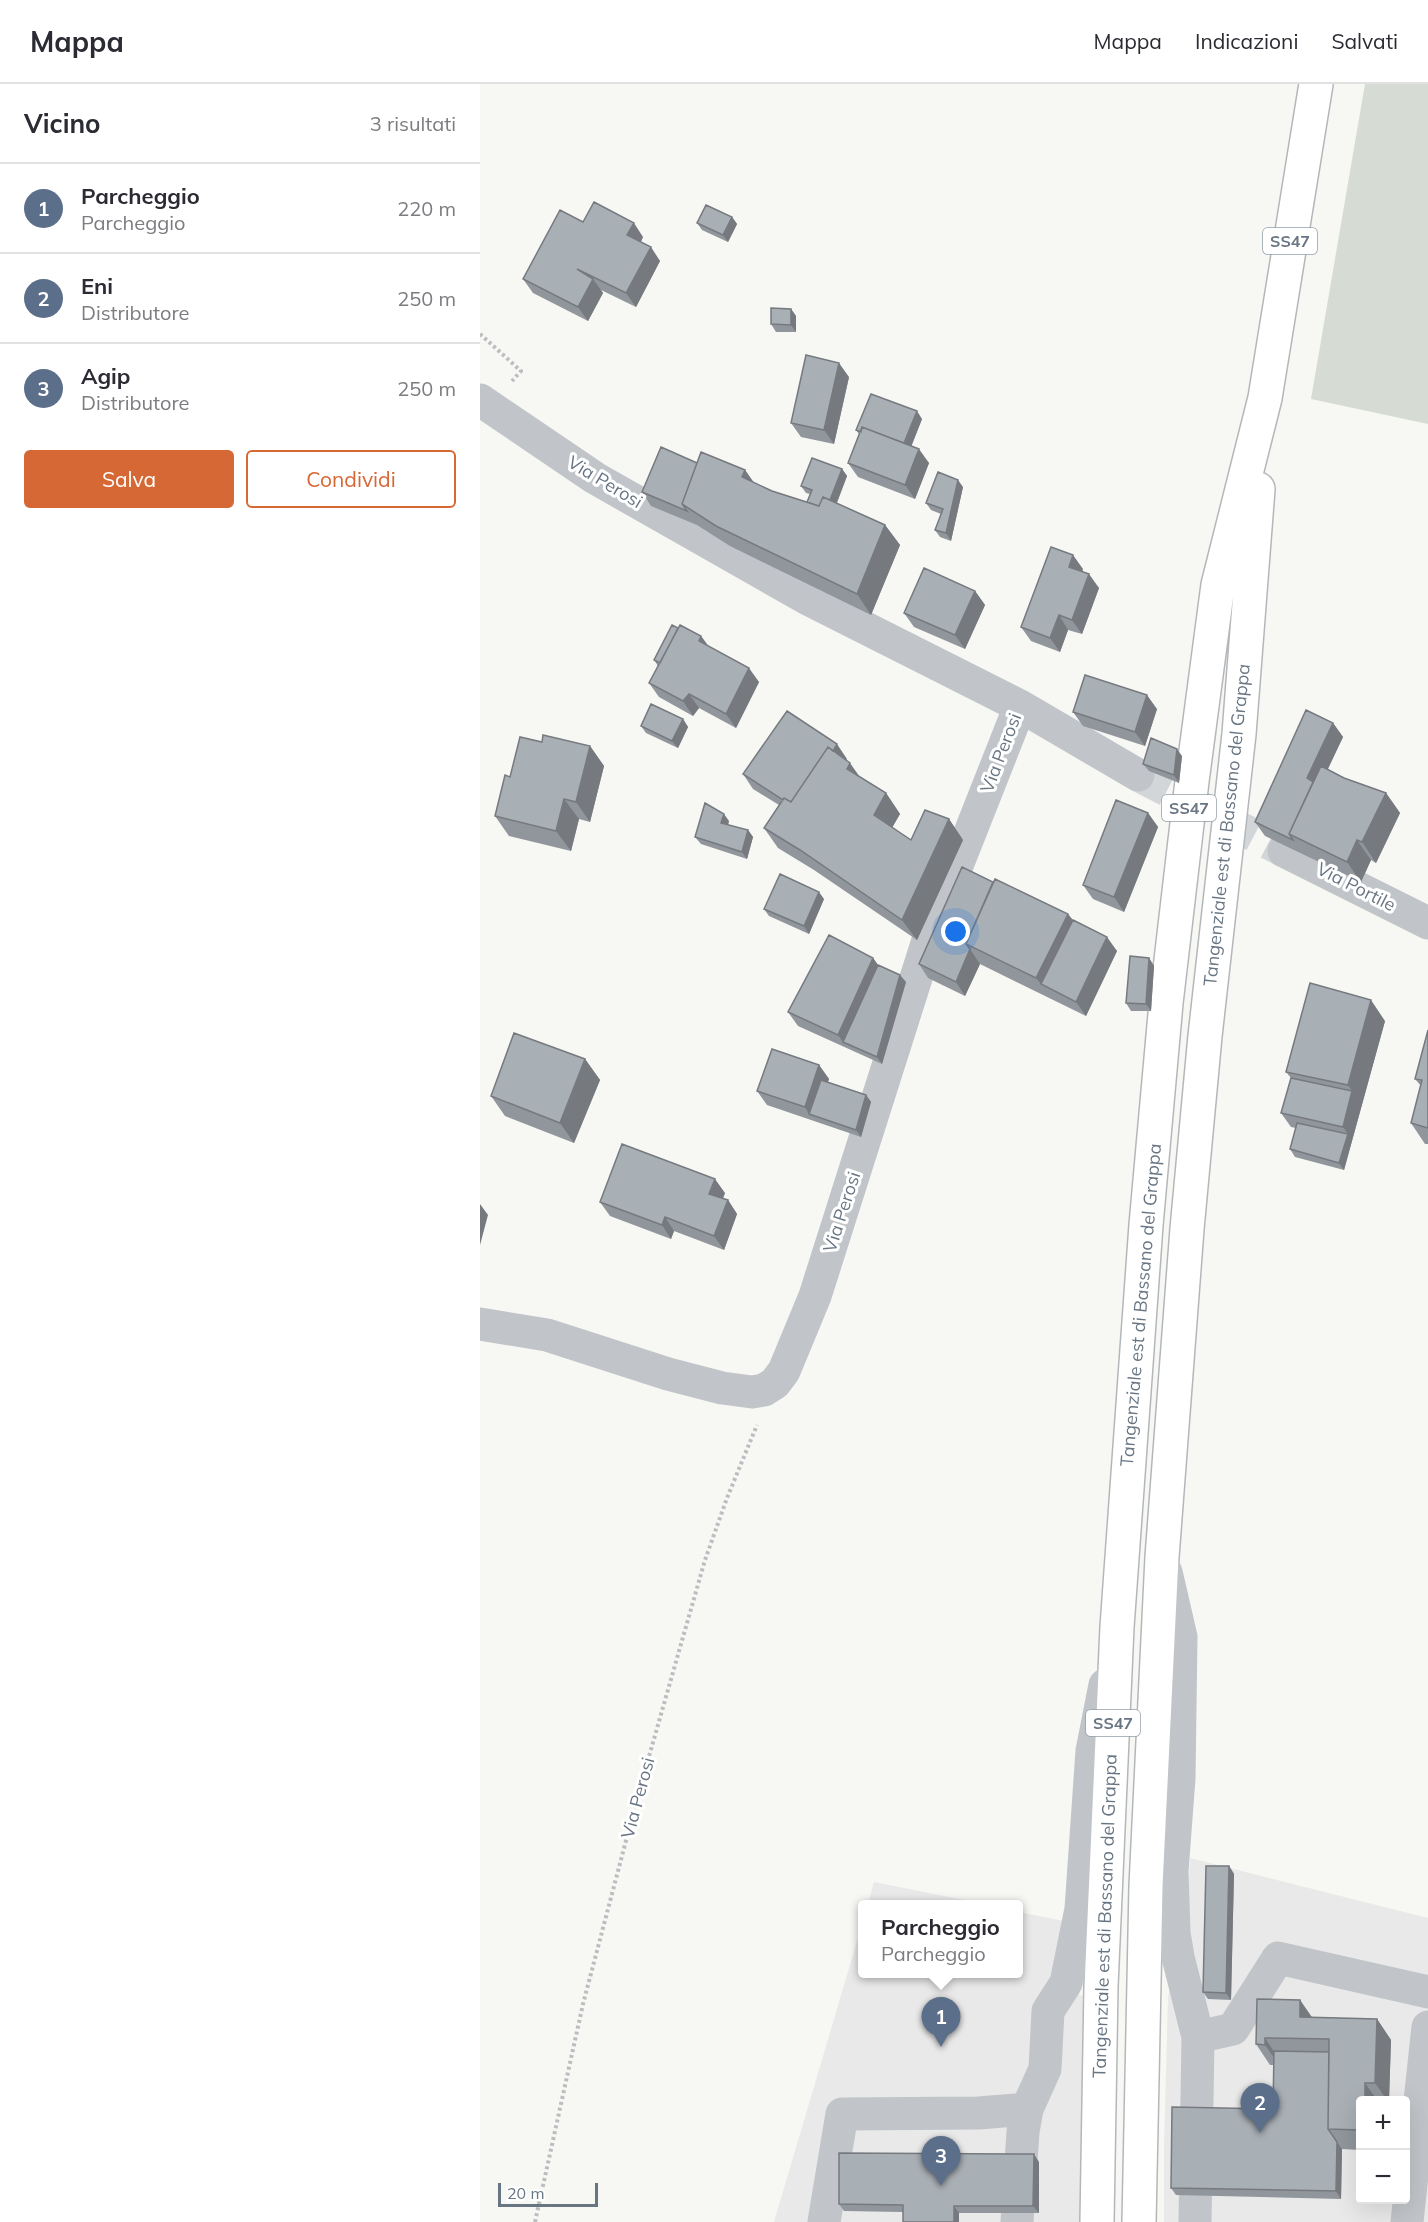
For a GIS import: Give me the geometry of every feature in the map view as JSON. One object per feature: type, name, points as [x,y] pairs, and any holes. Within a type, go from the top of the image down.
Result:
[{"type":"highway","name":"Tangenziale est di Bassano del Grappa","points":[[1138,2222],[1146,1886],[1162,1557],[1186,1229],[1239,734],[1265,398],[1316,84]]},
{"type":"highway","name":"Tangenziale est di Bassano del Grappa","points":[[1097,2222],[1101,1986],[1117,1627],[1146,1225],[1166,1003],[1218,585],[1265,398]]},
{"type":"street","name":"Via Perosi","points":[[484,404],[595,478],[806,598],[1020,706],[930,934],[815,1296],[784,1371],[775,1383]]},
{"type":"street","points":[[1020,706],[1137,775]]},
{"type":"street","name":"Via Portile","points":[[1284,851],[1428,923]]},
{"type":"street","points":[[480,1324],[547,1335],[668,1374],[722,1388],[752,1392],[775,1383]]},
{"type":"street","points":[[1162,1557],[1181,1637],[1179,1778],[1172,1871],[1174,1933],[1198,2037],[1195,2222]]},
{"type":"street","points":[[1017,2222],[1026,2109],[1045,2069],[1048,2011],[1065,1983],[1081,1909],[1092,1750],[1117,1627]]},
{"type":"street","points":[[1198,2037],[1233,2029],[1278,1958],[1428,1992]]},
{"type":"street","points":[[1407,2222],[1428,2028]]},
{"type":"street","points":[[824,2222],[842,2114],[979,2113],[1026,2109]]},
{"type":"path","points":[[480,334],[521,371],[484,404]]},
{"type":"path","name":"Via Perosi","points":[[535,2222],[583,2004],[638,1795],[702,1571],[727,1498],[775,1383]]},
{"type":"shaded area","points":[[1365,84],[1428,84],[1428,424],[1311,399]]},
{"type":"shaded area","points":[[1190,1858],[1428,1918],[1428,2222],[1164,2222],[1168,1997],[1188,1895]]},
{"type":"shaded area","points":[[874,1882],[964,1900],[869,1900]]},
{"type":"shaded area","points":[[1023,1913],[1074,1923],[1078,1994],[1085,1997],[1082,2222],[774,2222],[858,1938],[858,1978],[1023,1978]]},
{"type":"building","points":[[594,202],[634,223],[627,235],[651,247],[626,293],[577,269],[593,279],[578,307],[523,279],[560,210],[583,222]]},
{"type":"building","points":[[706,205],[732,217],[723,235],[697,223]]},
{"type":"building","points":[[771,308],[791,309],[791,325],[771,324]]},
{"type":"building","points":[[806,355],[839,363],[824,430],[791,423]]},
{"type":"building","points":[[871,394],[917,411],[904,443],[862,427],[861,432],[856,430]]},
{"type":"building","points":[[862,427],[919,449],[905,485],[848,463]]},
{"type":"building","points":[[661,447],[697,463],[682,504],[687,511],[642,492]]},
{"type":"building","points":[[701,452],[745,470],[742,477],[772,491],[819,506],[823,497],[885,525],[857,594],[716,526],[682,504]]},
{"type":"building","points":[[812,458],[842,469],[830,500],[823,497],[819,506],[807,502],[812,490],[801,486]]},
{"type":"building","points":[[938,472],[958,480],[946,533],[935,530],[943,509],[926,503]]},
{"type":"building","points":[[1051,547],[1073,555],[1069,567],[1089,574],[1072,620],[1059,615],[1050,638],[1021,627]]},
{"type":"building","points":[[924,568],[975,591],[955,635],[904,613]]},
{"type":"building","points":[[672,625],[678,628],[660,663],[654,660]]},
{"type":"building","points":[[680,625],[701,636],[699,641],[749,668],[726,714],[689,694],[683,701],[649,683]]},
{"type":"building","points":[[1085,675],[1147,695],[1135,732],[1073,712]]},
{"type":"building","points":[[651,704],[683,719],[672,741],[641,726]]},
{"type":"building","points":[[1306,710],[1333,723],[1307,778],[1313,782],[1289,834],[1293,840],[1255,822]]},
{"type":"building","points":[[787,711],[837,744],[833,751],[828,747],[791,802],[784,798],[783,800],[743,774]]},
{"type":"building","points":[[543,735],[590,746],[576,802],[564,799],[556,831],[495,816],[505,775],[510,777],[520,737],[542,742]]},
{"type":"building","points":[[1151,738],[1177,749],[1174,775],[1143,764]]},
{"type":"building","points":[[828,747],[850,763],[847,769],[886,793],[874,815],[911,840],[925,810],[949,819],[902,920],[764,828],[784,798],[791,802]]},
{"type":"building","points":[[1321,766],[1344,778],[1386,793],[1362,842],[1357,840],[1347,862],[1289,834]]},
{"type":"building","points":[[1116,800],[1148,813],[1114,897],[1083,885]]},
{"type":"building","points":[[705,803],[724,814],[721,823],[748,830],[742,852],[695,837]]},
{"type":"building","points":[[962,867],[993,882],[966,944],[970,949],[956,982],[919,964]]},
{"type":"building","points":[[780,874],[819,892],[804,926],[764,909]]},
{"type":"building","points":[[995,879],[1068,914],[1036,978],[966,944]]},
{"type":"building","points":[[1073,920],[1107,937],[1076,1002],[1041,984]]},
{"type":"building","points":[[829,935],[873,958],[838,1035],[788,1012]]},
{"type":"building","points":[[1130,956],[1149,958],[1146,1004],[1126,1003]]},
{"type":"building","points":[[878,965],[900,975],[877,1057],[843,1042]]},
{"type":"building","points":[[1310,983],[1371,1000],[1348,1085],[1286,1072]]},
{"type":"building","points":[[1428,1030],[1428,1128],[1411,1123],[1422,1080],[1415,1079]]},
{"type":"building","points":[[514,1033],[585,1059],[560,1123],[491,1096]]},
{"type":"building","points":[[772,1049],[819,1065],[805,1107],[757,1091]]},
{"type":"building","points":[[1291,1078],[1352,1091],[1343,1127],[1281,1113]]},
{"type":"building","points":[[821,1080],[866,1095],[856,1130],[809,1114]]},
{"type":"building","points":[[1297,1123],[1348,1134],[1339,1163],[1290,1149]]},
{"type":"building","points":[[622,1144],[715,1179],[709,1194],[728,1200],[714,1236],[665,1217],[662,1225],[600,1202]]},
{"type":"building","points":[[1206,1866],[1229,1866],[1226,1993],[1203,1992]]},
{"type":"building","points":[[1257,1999],[1300,2000],[1300,2017],[1377,2019],[1375,2083],[1365,2083],[1365,2096],[1356,2096],[1356,2130],[1328,2129],[1329,2039],[1265,2038],[1265,2045],[1256,2044]]},
{"type":"building","points":[[1274,2051],[1329,2052],[1328,2129],[1337,2142],[1336,2191],[1171,2188],[1172,2107],[1273,2109]]},
{"type":"building","points":[[839,2153],[1034,2154],[1033,2206],[954,2206],[954,2222],[903,2222],[903,2205],[839,2204]]},
{"type":"tunnel","points":[[1138,775],[1284,851]]},
{"type":"place","name":"Parcheggio","points":[[941,2047]]},
{"type":"place","name":"Eni","points":[[1260,2133]]},
{"type":"place","name":"Agip","points":[[941,2186]]}]
